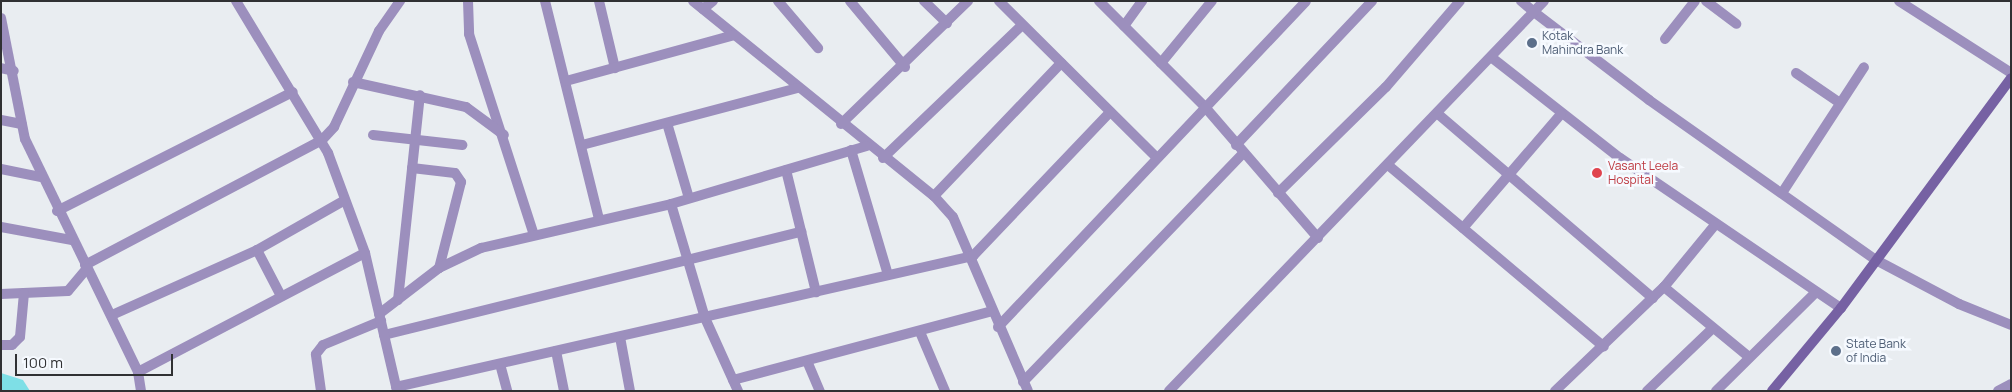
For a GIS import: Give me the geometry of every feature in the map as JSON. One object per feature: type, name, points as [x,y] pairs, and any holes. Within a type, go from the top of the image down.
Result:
[{"type":"main road","points":[[1772,391],[1841,308],[2011,78]]},
{"type":"street","points":[[236,1],[322,140],[365,252],[397,389],[973,256],[1110,112]]},
{"type":"street","points":[[1,294],[68,291],[86,266],[322,140],[340,116],[353,82],[378,32],[400,1]]},
{"type":"street","points":[[468,1],[469,34],[504,135],[534,235]]},
{"type":"street","points":[[545,1],[599,219]]},
{"type":"street","points":[[599,1],[615,68]]},
{"type":"street","points":[[693,1],[867,146],[934,196],[953,217],[973,256],[998,327],[1026,386],[1372,1]]},
{"type":"street","points":[[703,9],[713,1]]},
{"type":"street","points":[[778,1],[818,48]]},
{"type":"street","points":[[850,1],[905,67]]},
{"type":"street","points":[[924,1],[947,24]]},
{"type":"street","points":[[841,124],[905,67],[968,1]]},
{"type":"street","points":[[999,1],[1156,157]]},
{"type":"street","points":[[1099,1],[1205,107],[1318,238]]},
{"type":"street","points":[[1124,26],[1142,1]]},
{"type":"street","points":[[1161,63],[1212,1]]},
{"type":"street","points":[[998,327],[1156,157],[1306,1]]},
{"type":"street","points":[[1278,193],[1386,87],[1460,1]]},
{"type":"street","points":[[1520,1],[1649,100],[1876,260],[1959,304],[2011,325]]},
{"type":"street","points":[[1168,391],[1438,114],[1544,1]]},
{"type":"street","points":[[1665,39],[1695,1]]},
{"type":"street","points":[[1706,1],[1736,24]]},
{"type":"street","points":[[1899,1],[2011,73]]},
{"type":"street","points":[[1,18],[14,71],[22,124],[40,178],[112,316],[138,372],[141,391]]},
{"type":"street","points":[[883,158],[1022,25]]},
{"type":"street","points":[[566,81],[734,35]]},
{"type":"street","points":[[1490,57],[1560,114],[1715,225],[1841,308]]},
{"type":"street","points":[[934,196],[1061,63]]},
{"type":"street","points":[[1782,193],[1864,67]]},
{"type":"street","points":[[1,68],[14,71]]},
{"type":"street","points":[[1796,73],[1840,103]]},
{"type":"street","points":[[353,82],[420,95],[466,107],[504,135]]},
{"type":"street","points":[[582,145],[798,88]]},
{"type":"street","points":[[57,211],[293,92]]},
{"type":"street","points":[[398,300],[420,95]]},
{"type":"street","points":[[1438,114],[1653,298]]},
{"type":"street","points":[[1463,228],[1560,114]]},
{"type":"street","points":[[1,120],[22,124]]},
{"type":"street","points":[[668,122],[690,198]]},
{"type":"street","points":[[372,136],[462,145]]},
{"type":"street","points":[[321,391],[316,354],[323,345],[380,317],[398,300],[439,268],[481,248],[599,219],[671,204],[867,146]]},
{"type":"street","points":[[851,150],[888,275]]},
{"type":"street","points":[[1388,164],[1604,347]]},
{"type":"street","points":[[412,168],[455,173],[461,182],[439,268]]},
{"type":"street","points":[[1,169],[40,178]]},
{"type":"street","points":[[786,170],[816,292]]},
{"type":"street","points":[[112,316],[257,250],[346,200]]},
{"type":"street","points":[[671,204],[706,318],[738,391]]},
{"type":"street","points":[[1555,391],[1604,347],[1664,287],[1715,225]]},
{"type":"street","points":[[1,227],[71,240]]},
{"type":"street","points":[[384,335],[688,262],[801,232]]},
{"type":"street","points":[[257,250],[280,294]]},
{"type":"street","points":[[138,372],[280,294],[365,252]]},
{"type":"street","points":[[1664,287],[1749,357]]},
{"type":"street","points":[[1716,391],[1816,292]]},
{"type":"street","points":[[1,345],[12,345],[20,337],[24,293]]},
{"type":"street","points":[[733,380],[920,332],[992,311]]},
{"type":"street","points":[[1647,391],[1713,328]]},
{"type":"street","points":[[920,332],[945,391]]},
{"type":"street","points":[[620,337],[630,391]]},
{"type":"street","points":[[556,351],[564,391]]},
{"type":"street","points":[[807,361],[820,391]]},
{"type":"street","points":[[500,364],[506,391]]},
{"type":"street","points":[[1998,391],[2011,384]]},
{"type":"water","points":[[1,373],[23,380],[30,391],[1,391]]},
{"type":"place","name":"Kotak Mahindra Bank","points":[[1532,43]]},
{"type":"place","name":"Vasant Leela Hospital","points":[[1597,173]]},
{"type":"place","name":"State Bank of India","points":[[1836,351]]}]
